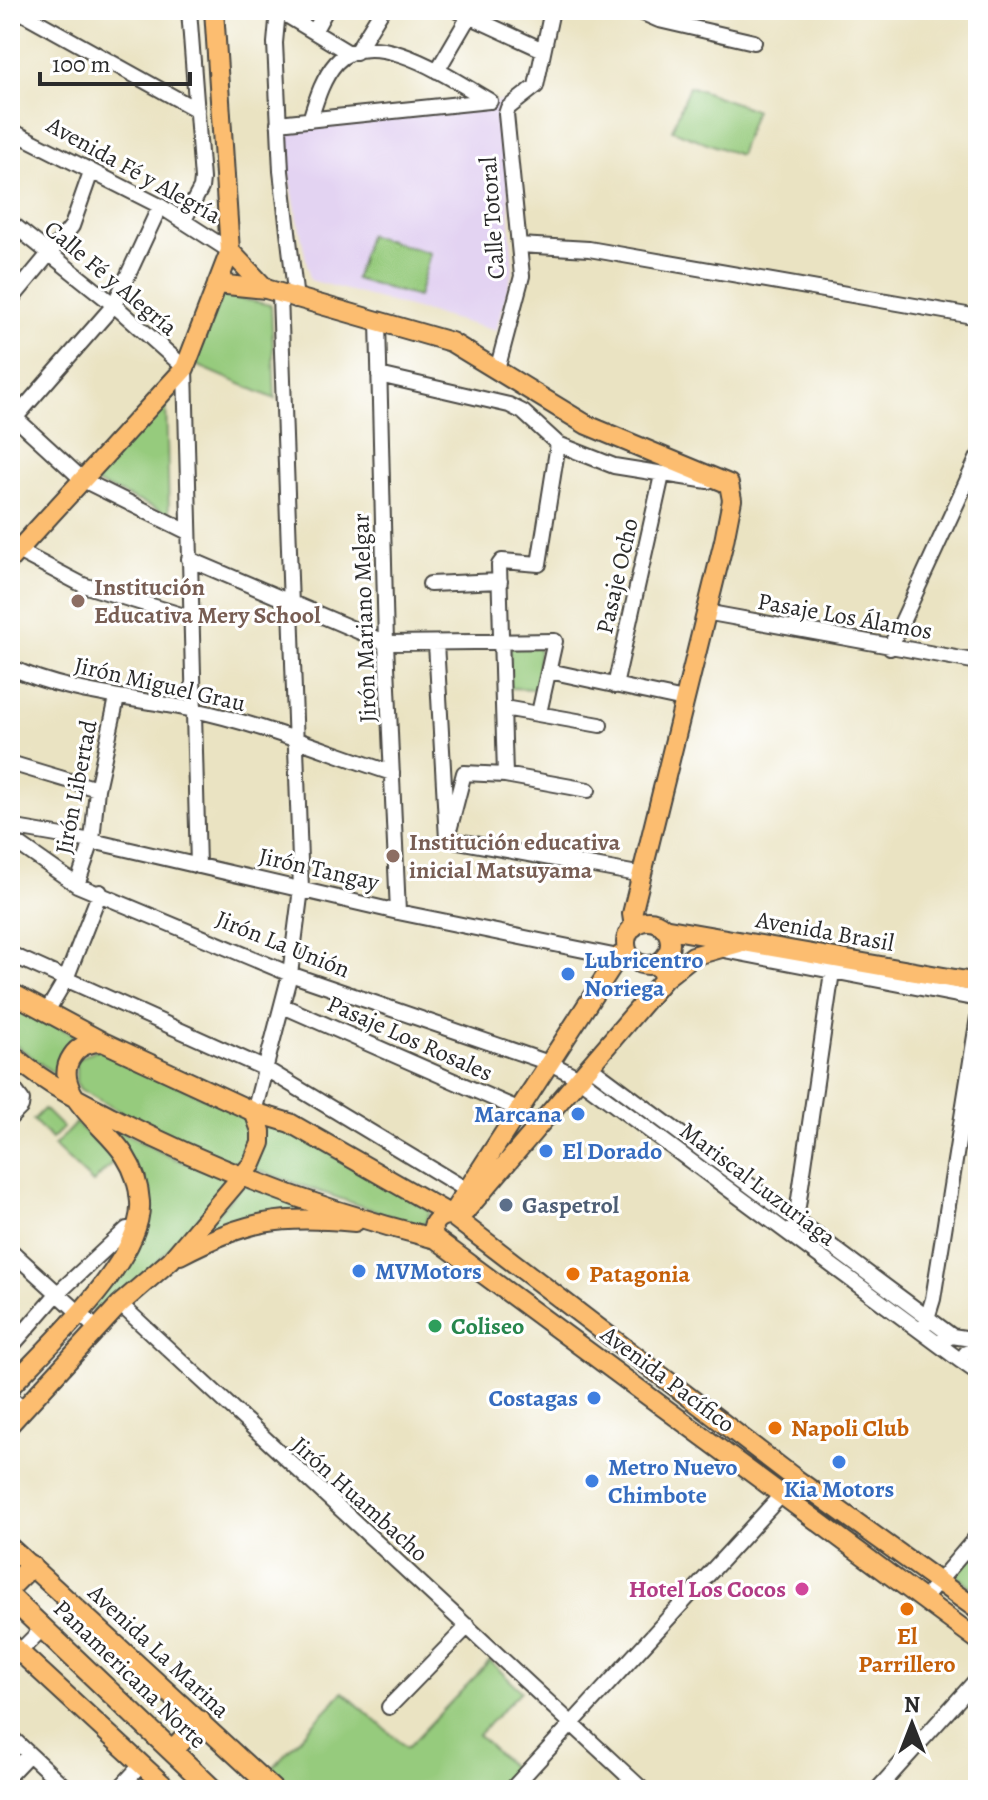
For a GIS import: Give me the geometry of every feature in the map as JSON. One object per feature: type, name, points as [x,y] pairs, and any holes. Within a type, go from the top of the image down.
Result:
[{"type":"highway","points":[[10,1587],[31,1566]]},
{"type":"highway","name":"Panamericana Norte","points":[[10,1597],[213,1790]]},
{"type":"highway","points":[[172,1751],[200,1721]]},
{"type":"main road","points":[[14,555],[185,368],[230,251],[214,10]]},
{"type":"main road","name":"Avenida Fé y Alegría","points":[[230,251],[281,295]]},
{"type":"main road","points":[[217,284],[281,295],[451,342],[587,425],[707,473],[733,489],[632,914],[634,927]]},
{"type":"main road","points":[[440,1241],[454,1242],[461,1234],[454,1218],[465,1189],[552,1064],[623,954],[626,940],[634,927],[649,922],[663,928],[670,941],[661,967],[583,1071],[454,1218]]},
{"type":"main road","name":"Avenida Brasil","points":[[663,928],[746,941],[833,965],[978,983]]},
{"type":"main road","points":[[623,954],[642,964],[661,967],[746,941]]},
{"type":"main road","name":"Avenida Pacífico","points":[[10,992],[103,1042],[254,1112],[290,1123],[454,1218],[796,1479],[978,1610]]},
{"type":"main road","points":[[76,1098],[66,1080],[69,1060],[83,1045],[103,1042]]},
{"type":"main road","points":[[10,1052],[23,1065],[76,1098],[109,1132],[137,1182],[140,1205],[136,1234],[108,1278],[10,1387]]},
{"type":"main road","name":"Avenida Pacífico","points":[[76,1098],[172,1148],[241,1177],[440,1241],[978,1640]]},
{"type":"main road","points":[[10,1424],[17,1404],[120,1304],[171,1260],[241,1177],[258,1155],[261,1143],[261,1131],[254,1112]]},
{"type":"main road","points":[[171,1260],[236,1228],[271,1219],[305,1217],[387,1225]]},
{"type":"main road","name":"Avenida La Marina","points":[[10,1547],[274,1790]]},
{"type":"main road","points":[[13,1652],[169,1790]]},
{"type":"street","points":[[10,16],[16,10],[197,110]]},
{"type":"street","points":[[254,1112],[290,974],[301,889],[281,295],[275,43],[278,10],[353,53],[391,50]]},
{"type":"street","points":[[315,30],[326,10]]},
{"type":"street","points":[[310,120],[320,89],[334,65],[353,53],[382,10]]},
{"type":"street","points":[[437,71],[462,14],[543,50],[552,10]]},
{"type":"street","points":[[636,10],[659,20],[754,42]]},
{"type":"street","points":[[184,220],[201,188],[187,11]]},
{"type":"street","points":[[278,123],[490,101],[367,36]]},
{"type":"street","name":"Calle Totoral","points":[[497,370],[520,285],[508,108],[536,86],[543,50]]},
{"type":"street","name":"Avenida Fé y Alegría","points":[[10,130],[160,206],[230,251]]},
{"type":"street","points":[[10,301],[72,226],[91,172]]},
{"type":"street","points":[[160,206],[114,305],[13,415],[83,480],[188,532]]},
{"type":"street","name":"Calle Fé y Alegría","points":[[10,222],[114,305],[185,368]]},
{"type":"street","points":[[519,245],[604,251],[978,317]]},
{"type":"street","name":"Jirón Mariano Melgar","points":[[378,322],[386,643],[398,912]]},
{"type":"street","points":[[185,368],[198,866]]},
{"type":"street","points":[[379,375],[509,405],[523,412],[558,444],[614,466],[708,481],[707,473]]},
{"type":"street","points":[[505,775],[499,565],[502,561],[539,564],[558,444]]},
{"type":"street","points":[[890,648],[978,457]]},
{"type":"street","name":"Pasaje Ocho","points":[[615,686],[662,475]]},
{"type":"street","points":[[14,555],[83,585],[191,618]]},
{"type":"street","points":[[189,559],[386,643],[555,641],[539,713]]},
{"type":"street","points":[[430,584],[500,581]]},
{"type":"street","name":"Pasaje Los Álamos","points":[[705,612],[978,662]]},
{"type":"street","points":[[436,643],[447,839]]},
{"type":"street","name":"Jirón Miguel Grau","points":[[10,667],[38,679],[117,698],[196,710],[392,773]]},
{"type":"street","points":[[549,671],[684,700]]},
{"type":"street","name":"Jirón Libertad","points":[[77,885],[92,841],[97,789],[117,698]]},
{"type":"street","points":[[504,708],[600,725]]},
{"type":"street","points":[[10,763],[97,789]]},
{"type":"street","points":[[447,839],[464,773],[505,775],[588,790]]},
{"type":"street","name":"Jirón Tangay","points":[[10,827],[92,841],[398,912],[623,954]]},
{"type":"street","name":"Jirón La Unión","points":[[10,838],[77,885],[100,892],[290,974],[552,1064]]},
{"type":"street","points":[[447,839],[643,875]]},
{"type":"street","points":[[46,1013],[66,979],[100,892]]},
{"type":"street","points":[[719,949],[833,965],[978,999]]},
{"type":"street","points":[[10,954],[266,1069],[465,1189]]},
{"type":"street","points":[[794,1239],[833,965]]},
{"type":"street","name":"Pasaje Los Rosales","points":[[283,1006],[520,1110]]},
{"type":"street","points":[[925,1325],[978,1017]]},
{"type":"street","name":"Mariscal Luzuriaga","points":[[552,1064],[583,1071],[796,1220],[925,1325],[936,1343],[978,1373]]},
{"type":"street","name":"Mariscal Luzuriaga","points":[[583,1071],[794,1239],[925,1325],[952,1336],[978,1340]]},
{"type":"street","points":[[10,1084],[18,1092],[21,1107],[10,1118]]},
{"type":"street","points":[[10,1348],[57,1294],[127,1229]]},
{"type":"street","points":[[10,1250],[97,1329]]},
{"type":"street","name":"Jirón Huambacho","points":[[120,1304],[237,1416],[643,1790]]},
{"type":"street","points":[[936,1343],[952,1336]]},
{"type":"street","points":[[961,1361],[966,1353],[978,1351]]},
{"type":"street","points":[[511,1790],[796,1479]]},
{"type":"street","points":[[923,1600],[978,1535]]},
{"type":"street","points":[[389,1707],[468,1626]]},
{"type":"street","points":[[13,1652],[44,1627]]},
{"type":"street","points":[[877,1790],[978,1678]]},
{"type":"street","points":[[10,1736],[68,1790]]},
{"type":"street","points":[[10,1774],[29,1754]]},
{"type":"street","points":[[118,1790],[141,1765]]},
{"type":"shaded area","points":[[503,101],[513,270],[496,331],[310,280],[280,129]]},
{"type":"green space","points":[[689,86],[755,110],[739,155],[672,130]]},
{"type":"green space","points":[[368,235],[430,253],[418,297],[355,279]]},
{"type":"green space","points":[[222,295],[271,305],[275,399],[194,364]]},
{"type":"green space","points":[[166,402],[169,514],[91,481]]},
{"type":"green space","points":[[510,646],[539,647],[538,689],[509,688]]},
{"type":"green space","points":[[10,1001],[80,1038],[61,1053],[59,1077],[10,1041]]},
{"type":"green space","points":[[99,1048],[245,1117],[251,1132],[245,1157],[234,1164],[161,1135],[80,1089],[76,1082],[76,1060]]},
{"type":"green space","points":[[44,1109],[63,1128],[52,1139],[33,1120]]},
{"type":"green space","points":[[265,1116],[430,1211],[425,1223],[417,1225],[254,1169]]},
{"type":"green space","points":[[76,1123],[115,1160],[93,1183],[54,1146]]},
{"type":"green space","points":[[105,1124],[173,1158],[234,1181],[104,1317],[96,1317],[92,1309],[145,1217]]},
{"type":"green space","points":[[243,1184],[331,1212],[188,1246]]},
{"type":"green space","points":[[978,1541],[978,1592],[954,1574]]},
{"type":"green space","points":[[490,1661],[521,1691],[478,1735],[515,1770],[497,1790],[289,1790],[268,1772],[343,1692],[407,1748]]},
{"type":"place","name":"Institución Educativa Mery School","points":[[78,601]]},
{"type":"place","name":"Institución educativa inicial Matsuyama","points":[[393,856]]},
{"type":"place","name":"Lubricentro Noriega","points":[[568,974]]},
{"type":"place","name":"Marcana","points":[[578,1114]]},
{"type":"place","name":"El Dorado","points":[[546,1151]]},
{"type":"place","name":"Gaspetrol","points":[[506,1205]]},
{"type":"place","name":"MVMotors","points":[[359,1271]]},
{"type":"place","name":"Patagonia","points":[[573,1274]]},
{"type":"place","name":"Coliseo","points":[[435,1326]]},
{"type":"place","name":"Costagas","points":[[594,1398]]},
{"type":"place","name":"Napoli Club","points":[[775,1428]]},
{"type":"place","name":"Kia Motors","points":[[839,1462]]},
{"type":"place","name":"Metro Nuevo Chimbote","points":[[592,1481]]},
{"type":"place","name":"Hotel Los Cocos","points":[[802,1589]]},
{"type":"place","name":"El Parrillero","points":[[907,1609]]}]
